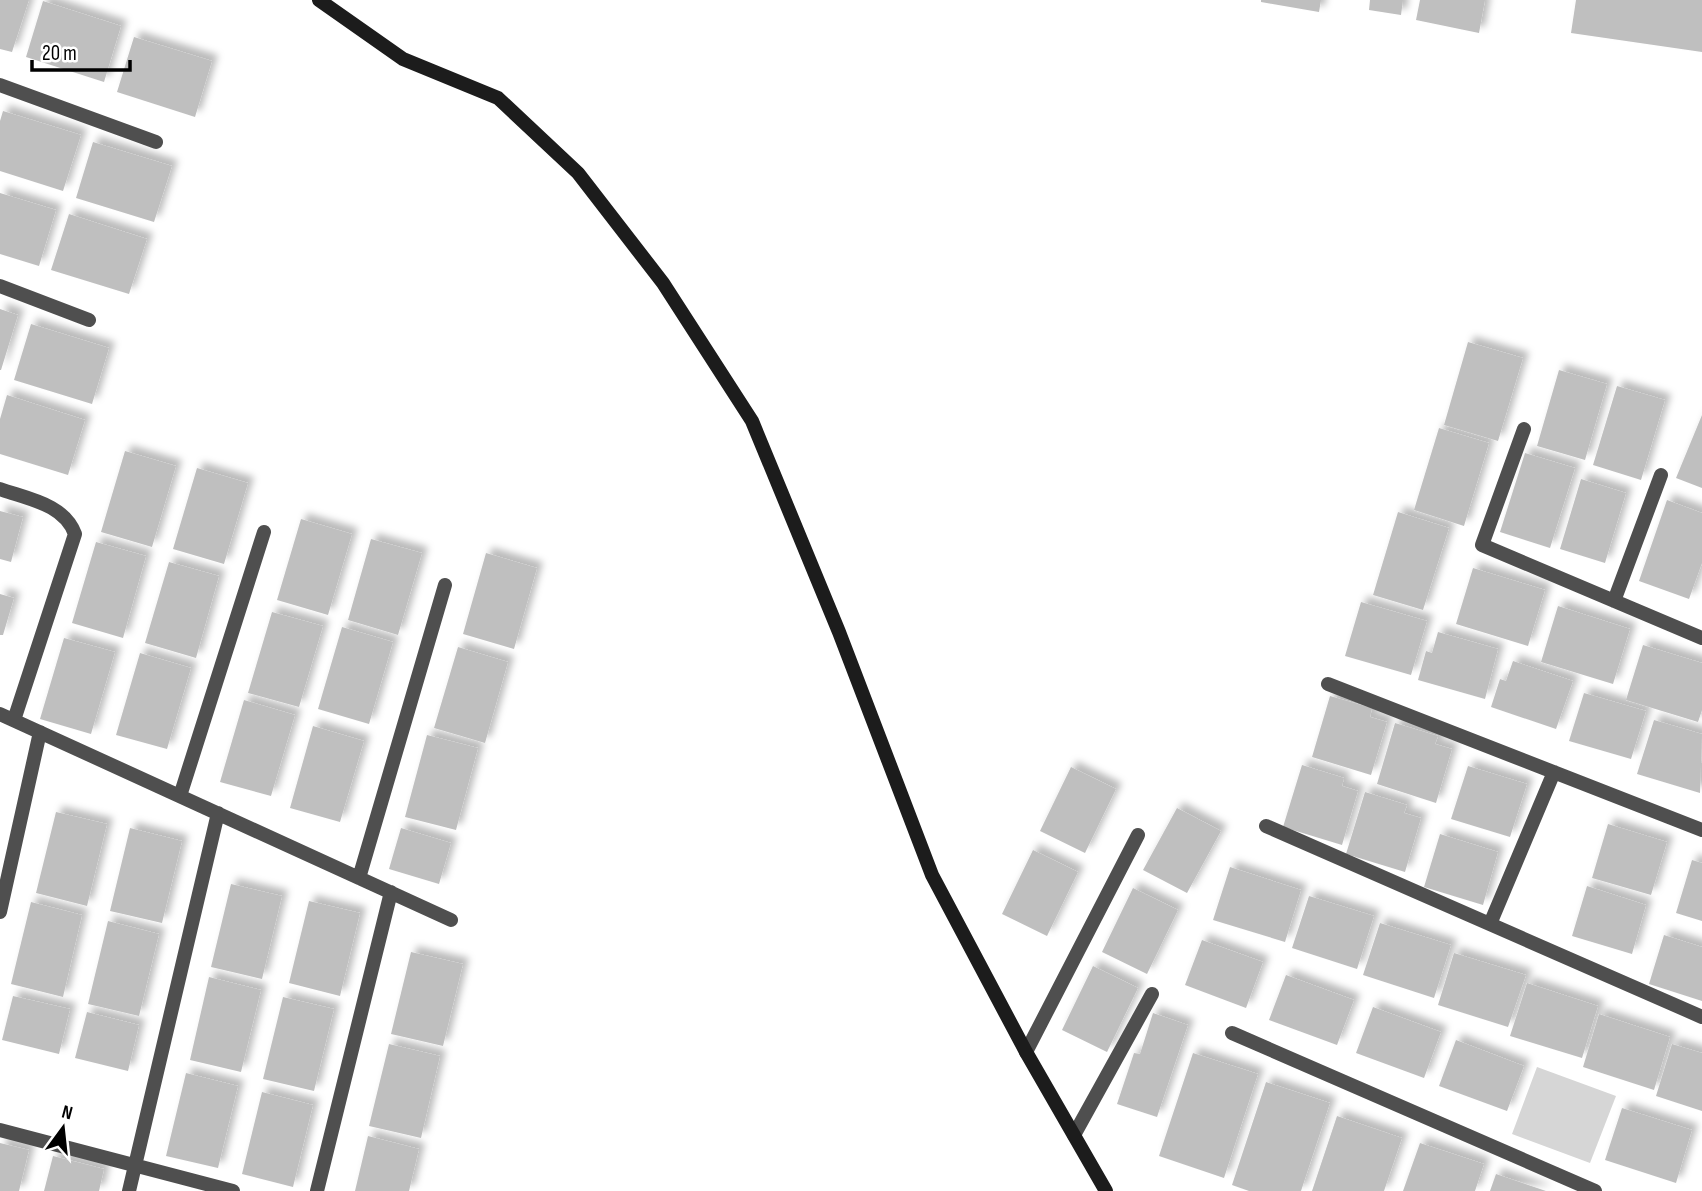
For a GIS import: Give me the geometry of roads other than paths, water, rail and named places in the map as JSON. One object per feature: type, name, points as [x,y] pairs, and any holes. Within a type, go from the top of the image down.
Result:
[{"type":"street","points":[[319,0],[403,59],[498,98],[578,173],[663,283],[752,421],[839,632],[932,875],[1026,1052],[1106,1191]]},
{"type":"street","points":[[0,85],[156,142]]},
{"type":"street","points":[[0,286],[89,320]]},
{"type":"street","points":[[1524,429],[1482,545],[1702,638]]},
{"type":"street","points":[[1614,601],[1661,475]]},
{"type":"street","points":[[0,489],[56,510],[69,519],[75,534],[14,720]]},
{"type":"street","points":[[180,796],[264,533]]},
{"type":"street","points":[[359,878],[444,585]]},
{"type":"street","points":[[1328,684],[1702,830]]},
{"type":"street","points":[[0,714],[451,920]]},
{"type":"street","points":[[0,912],[40,732]]},
{"type":"street","points":[[1490,924],[1554,772]]},
{"type":"street","points":[[129,1191],[218,813]]},
{"type":"street","points":[[1266,826],[1702,1017]]},
{"type":"street","points":[[1026,1052],[1138,835]]},
{"type":"street","points":[[317,1191],[391,892]]},
{"type":"street","points":[[1074,1135],[1152,994]]},
{"type":"street","points":[[1232,1033],[1595,1191]]},
{"type":"street","points":[[0,1130],[233,1191]]}]
